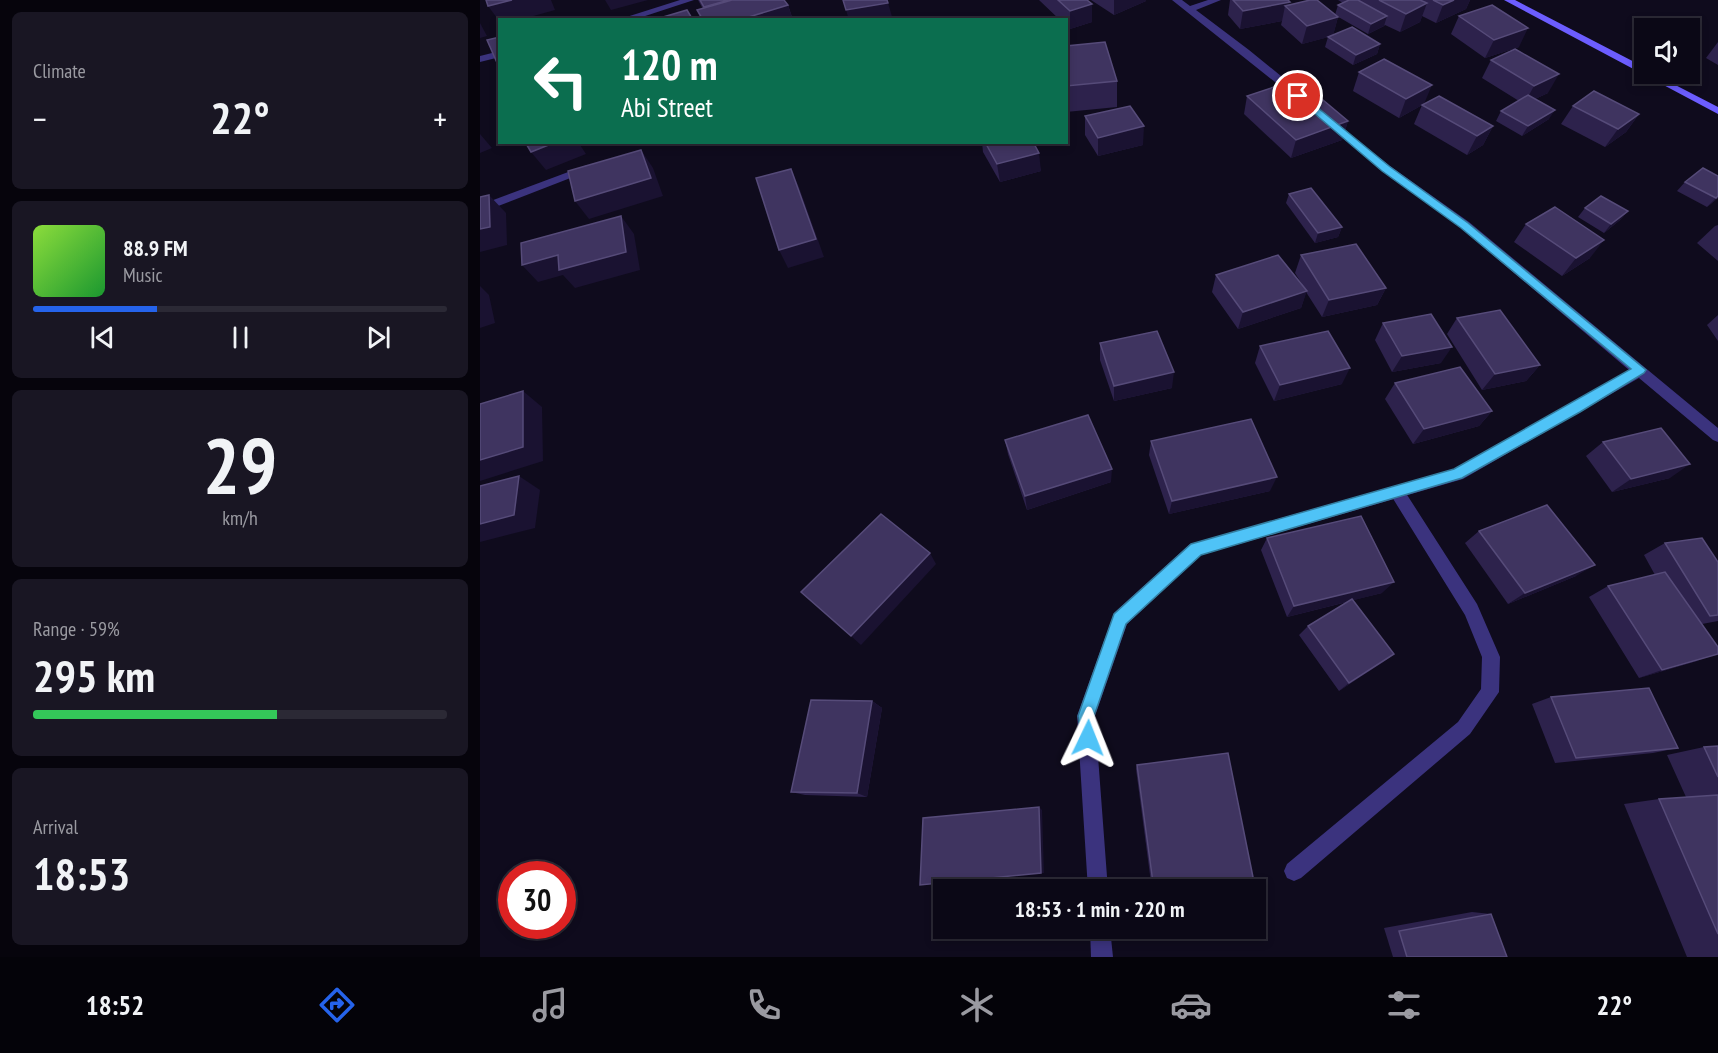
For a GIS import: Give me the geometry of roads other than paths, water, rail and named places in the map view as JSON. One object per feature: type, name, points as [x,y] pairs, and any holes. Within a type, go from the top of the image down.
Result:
[{"type":"main road","points":[[1508,0],[1634,67]]},
{"type":"main road","points":[[1667,84],[1718,111]]},
{"type":"street","points":[[628,18],[690,0]]},
{"type":"street","points":[[1176,0],[1246,52],[1386,168],[1465,225],[1718,436]]},
{"type":"street","points":[[1188,10],[1217,0]]},
{"type":"street","points":[[480,59],[498,54]]},
{"type":"street","points":[[480,209],[598,164]]},
{"type":"street","points":[[1097,879],[1086,716],[1120,619],[1196,549],[1458,474],[1640,370]]},
{"type":"street","points":[[1294,871],[1464,728],[1490,692],[1491,657],[1471,610],[1397,492]]},
{"type":"street","points":[[1101,939],[1102,957]]}]
